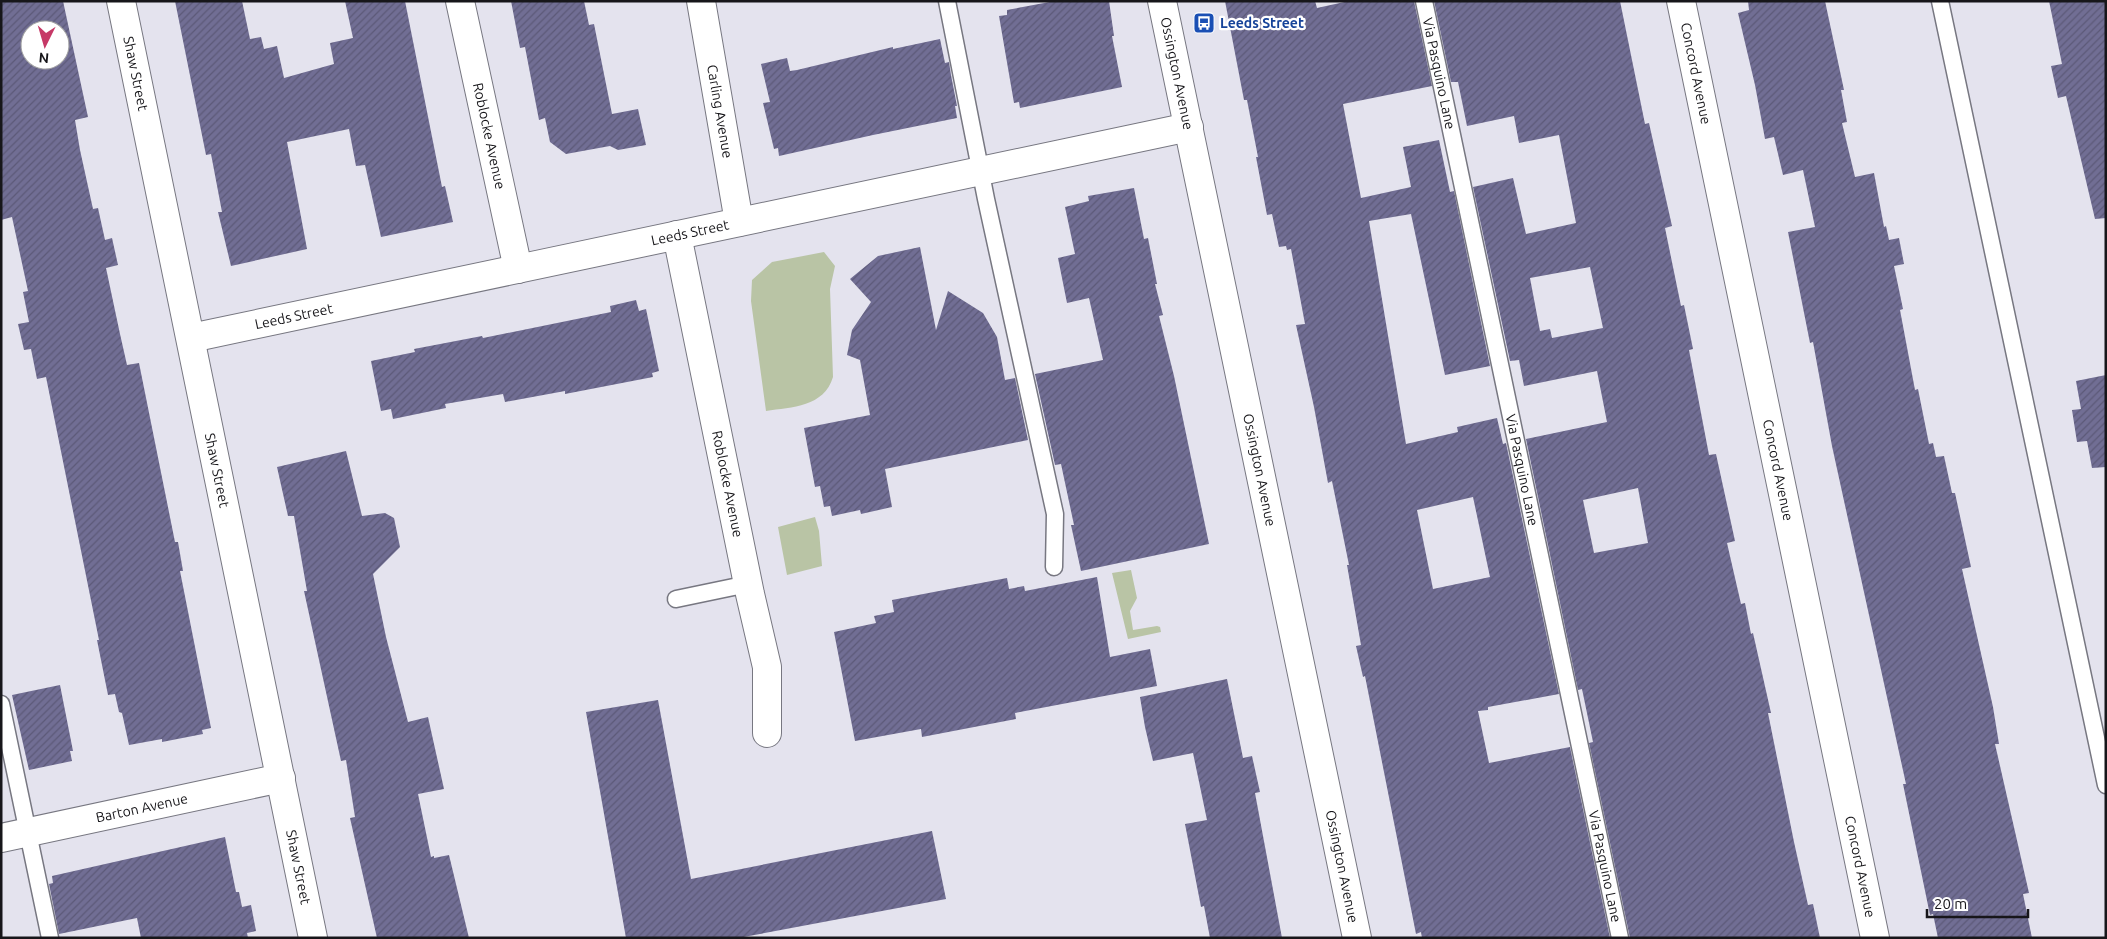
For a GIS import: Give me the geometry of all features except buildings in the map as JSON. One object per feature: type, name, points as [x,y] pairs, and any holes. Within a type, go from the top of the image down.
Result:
[{"type":"street","name":"Shaw Street","points":[[121,1],[313,938]]},
{"type":"street","name":"Roblocke Avenue","points":[[460,1],[518,268]]},
{"type":"street","name":"Carling Avenue","points":[[700,1],[739,222]]},
{"type":"street","name":"Ossington Avenue","points":[[1162,1],[1356,938]]},
{"type":"street","name":"Concord Avenue","points":[[1682,1],[1875,938]]},
{"type":"street","name":"Leeds Street","points":[[190,338],[1189,127]]},
{"type":"street","name":"Roblocke Avenue","points":[[677,235],[748,584],[767,667],[767,733]]},
{"type":"street","name":"Barton Avenue","points":[[1,838],[281,778]]},
{"type":"lane","points":[[947,1],[981,171],[1055,514],[1054,567]]},
{"type":"lane","name":"Via Pasquino Lane","points":[[1424,1],[1620,938]]},
{"type":"lane","points":[[1940,1],[2106,785]]},
{"type":"lane","points":[[676,599],[748,584]]},
{"type":"lane","points":[[1,704],[50,938]]},
{"type":"green space","points":[[824,252],[835,266],[830,289],[833,377],[829,387],[815,400],[806,404],[766,411],[751,301],[752,280],[772,262]]},
{"type":"green space","points":[[815,517],[819,531],[822,566],[787,575],[778,527]]},
{"type":"green space","points":[[1131,570],[1137,598],[1130,611],[1133,630],[1157,626],[1160,627],[1161,632],[1128,639],[1112,573]]},
{"type":"place","name":"Leeds Street","points":[[1204,23]]}]
